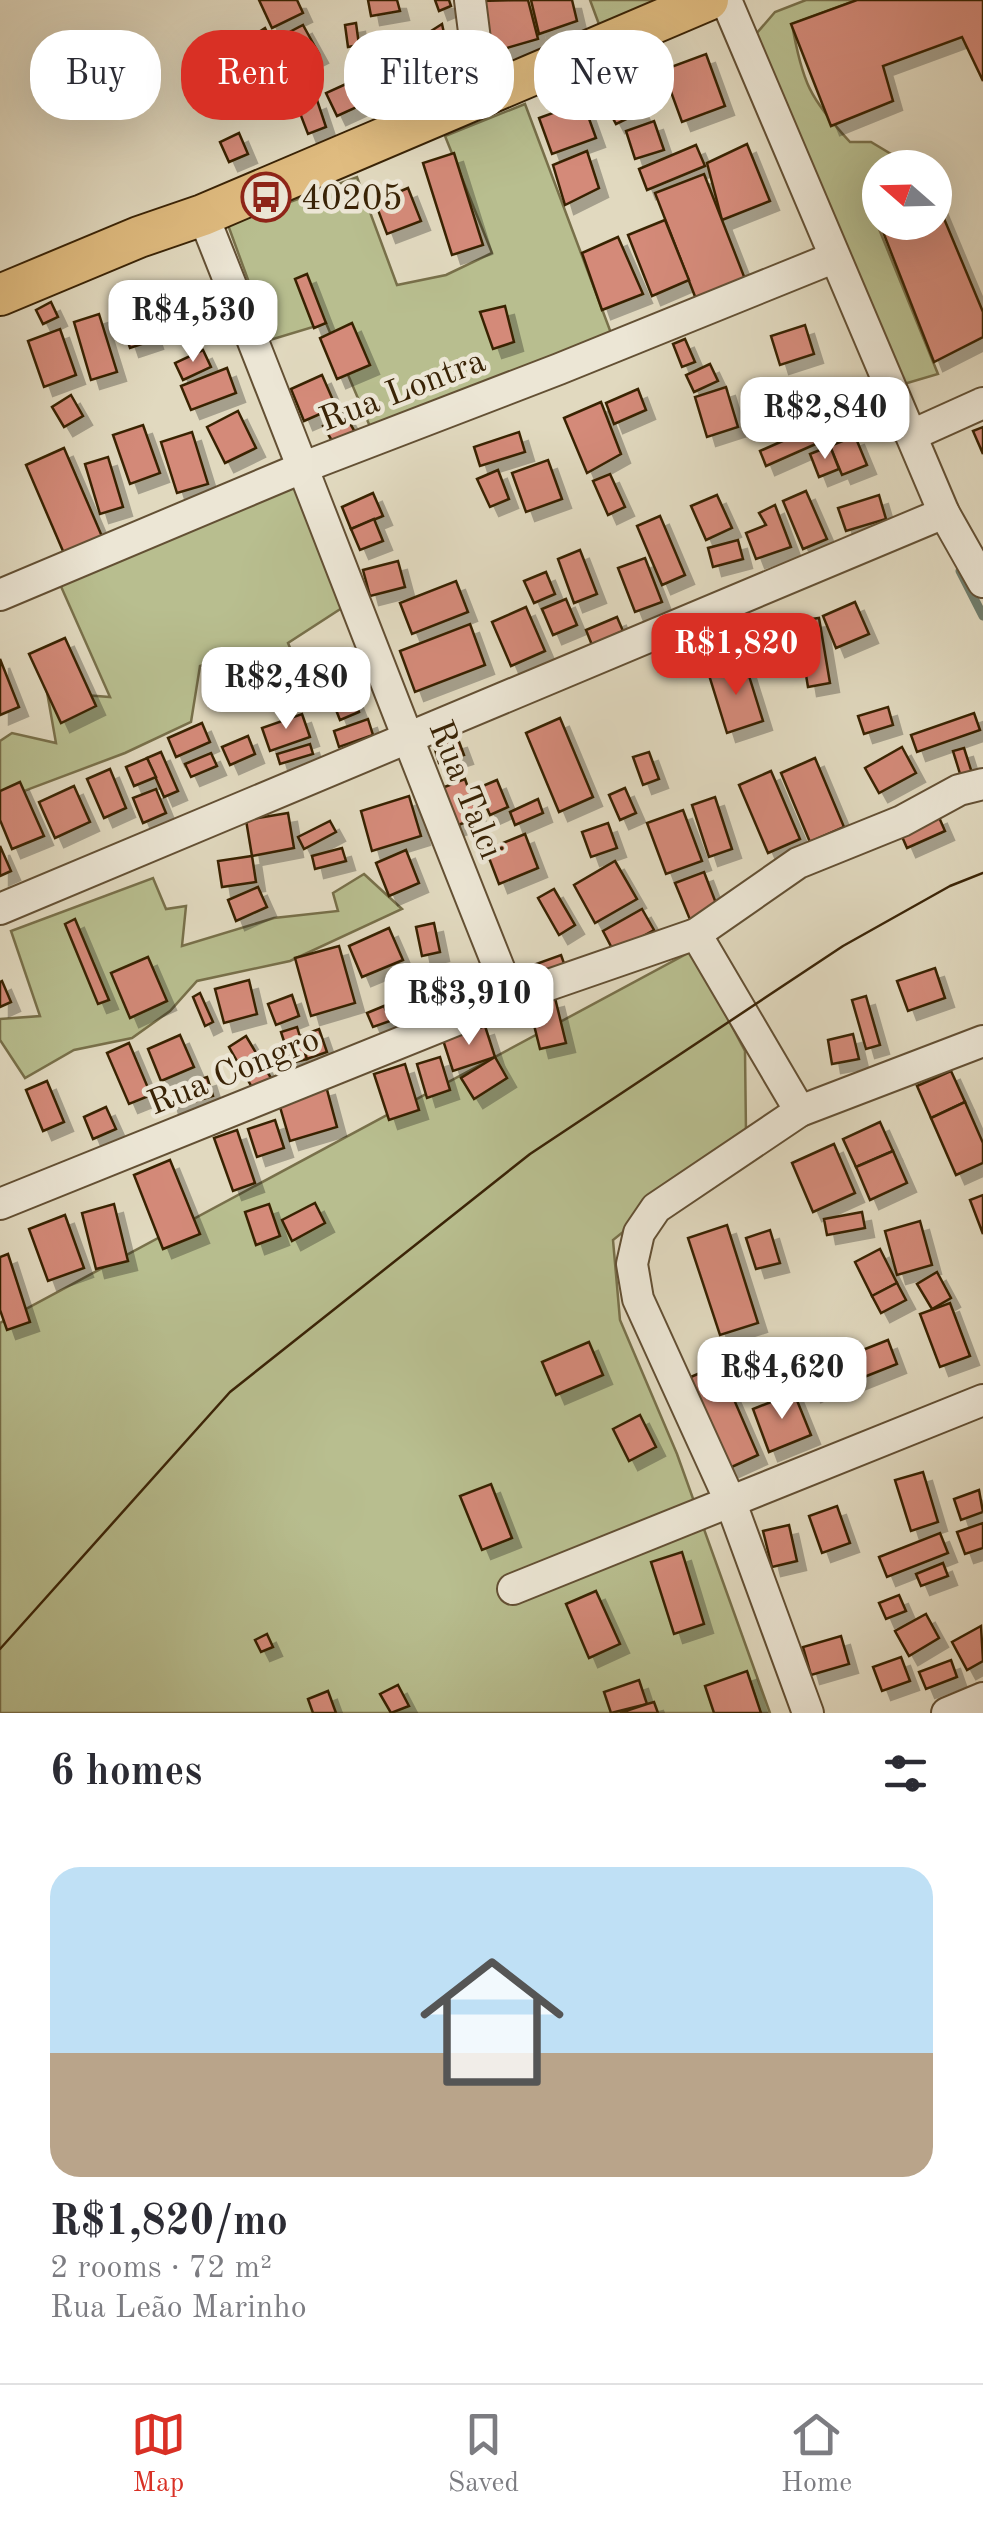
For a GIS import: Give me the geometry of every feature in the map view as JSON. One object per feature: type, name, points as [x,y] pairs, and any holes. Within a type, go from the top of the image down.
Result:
[{"type":"main road","points":[[514,81],[708,0]]},
{"type":"main road","points":[[0,295],[202,215],[422,120]]},
{"type":"street","points":[[470,0],[474,30]]},
{"type":"street","points":[[726,0],[944,512],[983,582]]},
{"type":"street","name":"Rua Talci","points":[[202,215],[511,998]]},
{"type":"street","name":"Rua Lontra","points":[[0,596],[304,467],[833,258]]},
{"type":"street","points":[[912,435],[983,403]]},
{"type":"street","points":[[0,908],[944,512]]},
{"type":"street","name":"Rua Congro","points":[[0,1204],[511,998],[696,934],[798,863],[902,822],[959,790],[983,784]]},
{"type":"street","points":[[696,934],[800,1111]]},
{"type":"street","points":[[808,1713],[730,1503],[638,1299],[632,1264],[639,1233],[656,1208],[800,1111],[983,1041]]},
{"type":"street","points":[[513,1588],[983,1400]]},
{"type":"street","points":[[946,1713],[983,1698]]},
{"type":"green space","points":[[590,0],[658,0],[600,27]]},
{"type":"green space","points":[[806,0],[857,0],[792,24],[796,44],[804,75],[825,114],[850,142],[871,142],[884,150],[862,150],[862,240],[884,240],[938,374],[904,384],[756,34],[775,12]]},
{"type":"green space","points":[[525,104],[614,341],[371,429],[326,323],[270,340],[228,225],[357,177],[397,285],[446,275],[492,253],[445,136],[485,120],[514,120],[514,108]]},
{"type":"green space","points":[[293,483],[348,604],[288,643],[313,702],[263,695],[245,653],[200,666],[191,722],[125,753],[0,800],[0,741],[12,733],[56,743],[47,692],[110,697],[59,582]]},
{"type":"green space","points":[[364,874],[402,909],[290,961],[197,981],[170,1011],[132,1038],[74,1050],[25,1078],[0,1040],[0,1019],[40,1016],[11,931],[153,878],[166,909],[186,906],[182,946],[274,918],[338,911],[333,893]]},
{"type":"green space","points":[[692,951],[745,1051],[746,1133],[613,1240],[620,1320],[677,1454],[770,1713],[0,1713],[0,1323]]},
{"type":"building","points":[[259,0],[297,0],[303,13],[272,28]]},
{"type":"building","points":[[368,0],[397,0],[400,11],[371,16]]},
{"type":"building","points":[[435,0],[449,0],[451,6],[439,11]]},
{"type":"building","points":[[528,0],[536,30],[534,40],[514,46],[514,30],[487,30],[479,1]]},
{"type":"building","points":[[531,0],[572,0],[577,21],[538,30]]},
{"type":"building","points":[[857,0],[983,0],[983,81],[962,37],[883,66],[893,101],[831,126],[791,24]]},
{"type":"building","points":[[356,23],[357,30],[346,30],[345,25]]},
{"type":"building","points":[[706,54],[725,106],[682,122],[674,100],[674,66]]},
{"type":"building","points":[[344,85],[344,113],[337,116],[326,93]]},
{"type":"building","points":[[303,120],[324,120],[326,127],[308,134]]},
{"type":"building","points":[[540,120],[590,120],[596,138],[552,154]]},
{"type":"building","points":[[654,121],[664,150],[635,159],[626,131]]},
{"type":"building","points":[[239,133],[248,154],[229,162],[220,142]]},
{"type":"building","points":[[747,144],[770,201],[722,220],[707,163]]},
{"type":"building","points":[[696,145],[705,166],[647,190],[639,169]]},
{"type":"building","points":[[587,151],[599,188],[565,205],[553,165]]},
{"type":"building","points":[[454,153],[483,245],[452,255],[423,163]]},
{"type":"building","points":[[704,174],[745,279],[696,299],[655,193]]},
{"type":"building","points":[[408,188],[421,221],[387,234],[375,202]]},
{"type":"building","points":[[665,220],[689,280],[652,296],[628,235]]},
{"type":"building","points":[[618,237],[643,294],[602,310],[582,253]]},
{"type":"building","points":[[952,238],[983,312],[983,337],[934,362],[886,240]]},
{"type":"building","points":[[307,274],[326,323],[314,328],[295,279]]},
{"type":"building","points":[[139,298],[154,340],[130,348],[116,306]]},
{"type":"building","points":[[51,302],[58,317],[43,324],[36,310]]},
{"type":"building","points":[[505,306],[514,342],[493,349],[480,312]]},
{"type":"building","points":[[99,314],[117,372],[91,380],[74,322]]},
{"type":"building","points":[[352,323],[370,365],[337,379],[320,338]]},
{"type":"building","points":[[805,325],[814,354],[780,365],[771,336]]},
{"type":"building","points":[[60,329],[76,375],[44,387],[28,341]]},
{"type":"building","points":[[685,339],[695,362],[682,367],[673,344]]},
{"type":"building","points":[[203,350],[211,367],[183,380],[175,363]]},
{"type":"building","points":[[710,364],[718,381],[694,392],[686,375]]},
{"type":"building","points":[[227,368],[236,393],[191,410],[181,386]]},
{"type":"building","points":[[322,375],[336,407],[304,421],[291,389]]},
{"type":"building","points":[[817,386],[828,416],[816,421],[803,392]]},
{"type":"building","points":[[726,387],[738,427],[707,437],[695,397]]},
{"type":"building","points":[[638,389],[646,410],[614,424],[606,403]]},
{"type":"building","points":[[71,395],[83,416],[64,427],[52,407]]},
{"type":"building","points":[[601,402],[621,454],[587,473],[564,418]]},
{"type":"building","points":[[238,411],[256,448],[225,463],[207,427]]},
{"type":"building","points":[[344,413],[355,432],[334,444],[323,426]]},
{"type":"building","points":[[143,425],[160,473],[130,484],[113,435]]},
{"type":"building","points":[[983,427],[983,454],[973,431]]},
{"type":"building","points":[[812,428],[818,443],[766,466],[760,451]]},
{"type":"building","points":[[192,432],[208,484],[177,493],[161,442]]},
{"type":"building","points":[[519,432],[525,452],[480,466],[474,447]]},
{"type":"building","points":[[855,436],[867,465],[842,475],[830,446]]},
{"type":"building","points":[[830,446],[839,469],[819,477],[810,454]]},
{"type":"building","points":[[64,448],[104,541],[66,558],[26,465]]},
{"type":"building","points":[[108,457],[123,507],[100,514],[85,464]]},
{"type":"building","points":[[548,460],[562,499],[526,512],[512,473]]},
{"type":"building","points":[[498,470],[509,499],[490,507],[477,479]]},
{"type":"building","points":[[610,474],[625,507],[608,515],[593,481]]},
{"type":"building","points":[[806,491],[827,539],[803,549],[783,501]]},
{"type":"building","points":[[373,493],[383,516],[351,529],[342,507]]},
{"type":"building","points":[[717,495],[732,528],[706,540],[691,506]]},
{"type":"building","points":[[879,495],[886,519],[846,531],[838,508]]},
{"type":"building","points":[[775,505],[791,547],[756,559],[746,533],[766,525],[759,513]]},
{"type":"building","points":[[660,516],[685,575],[662,585],[637,526]]},
{"type":"building","points":[[374,519],[383,541],[360,550],[351,529]]},
{"type":"building","points":[[738,540],[743,559],[713,567],[708,548]]},
{"type":"building","points":[[580,550],[597,594],[574,603],[558,559]]},
{"type":"building","points":[[645,558],[662,602],[635,612],[618,568]]},
{"type":"building","points":[[398,561],[405,587],[370,596],[363,570]]},
{"type":"building","points":[[546,572],[555,594],[534,603],[524,581]]},
{"type":"building","points":[[456,581],[468,612],[412,634],[400,603]]},
{"type":"building","points":[[566,599],[577,625],[553,635],[542,609]]},
{"type":"building","points":[[855,602],[869,634],[836,648],[823,616]]},
{"type":"building","points":[[526,607],[545,651],[511,666],[492,622]]},
{"type":"building","points":[[617,617],[623,631],[592,645],[586,630]]},
{"type":"building","points":[[819,618],[830,683],[808,687],[797,621]]},
{"type":"building","points":[[470,624],[485,665],[415,692],[400,651]]},
{"type":"building","points":[[730,628],[735,651],[715,656],[709,634]]},
{"type":"building","points":[[65,638],[96,706],[61,723],[29,654]]},
{"type":"building","points":[[0,659],[19,707],[0,715]]},
{"type":"building","points":[[237,661],[247,684],[217,697],[207,673]]},
{"type":"building","points":[[745,663],[763,721],[727,733],[709,675]]},
{"type":"building","points":[[348,684],[359,712],[340,720],[329,692]]},
{"type":"building","points":[[888,707],[893,725],[864,734],[858,716]]},
{"type":"building","points":[[974,713],[980,730],[917,752],[911,735]]},
{"type":"building","points":[[302,714],[310,737],[270,751],[262,728]]},
{"type":"building","points":[[560,718],[593,797],[559,812],[526,733]]},
{"type":"building","points":[[368,719],[373,735],[339,747],[334,731]]},
{"type":"building","points":[[202,723],[210,742],[176,757],[168,738]]},
{"type":"building","points":[[248,736],[255,754],[230,765],[222,747]]},
{"type":"building","points":[[458,739],[464,755],[439,763],[434,746]]},
{"type":"building","points":[[310,744],[313,754],[280,764],[277,754]]},
{"type":"building","points":[[902,747],[916,773],[879,793],[865,768]]},
{"type":"building","points":[[964,748],[972,773],[961,777],[953,751]]},
{"type":"building","points":[[161,752],[178,791],[164,797],[147,758]]},
{"type":"building","points":[[649,752],[659,779],[643,785],[633,757]]},
{"type":"building","points":[[211,753],[217,766],[191,777],[185,764]]},
{"type":"building","points":[[147,758],[156,777],[134,786],[126,767]]},
{"type":"building","points":[[815,758],[844,827],[810,842],[781,773]]},
{"type":"building","points":[[110,769],[126,808],[104,818],[87,779]]},
{"type":"building","points":[[771,771],[800,839],[768,853],[739,785]]},
{"type":"building","points":[[465,779],[478,817],[456,826],[442,788]]},
{"type":"building","points":[[497,780],[508,807],[490,815],[478,788]]},
{"type":"building","points":[[20,782],[44,836],[12,849],[0,820],[0,791]]},
{"type":"building","points":[[74,786],[90,822],[55,838],[39,802]]},
{"type":"building","points":[[625,788],[636,813],[620,820],[609,795]]},
{"type":"building","points":[[156,789],[166,813],[143,823],[133,798]]},
{"type":"building","points":[[409,796],[421,836],[372,851],[361,811]]},
{"type":"building","points":[[715,797],[732,849],[709,857],[692,805]]},
{"type":"building","points":[[538,799],[543,813],[515,825],[510,812]]},
{"type":"building","points":[[683,810],[702,861],[666,874],[647,823]]},
{"type":"building","points":[[288,813],[294,848],[252,856],[246,820]]},
{"type":"building","points":[[938,815],[945,831],[907,848],[900,832]]},
{"type":"building","points":[[330,821],[336,832],[304,849],[298,837]]},
{"type":"building","points":[[608,823],[617,848],[591,857],[582,832]]},
{"type":"building","points":[[525,834],[538,868],[499,884],[486,850]]},
{"type":"building","points":[[0,846],[11,871],[0,876]]},
{"type":"building","points":[[342,848],[346,861],[315,869],[312,856]]},
{"type":"building","points":[[406,850],[419,883],[389,896],[376,863]]},
{"type":"building","points":[[252,856],[256,882],[222,887],[218,861]]},
{"type":"building","points":[[615,861],[637,899],[595,923],[574,885]]},
{"type":"building","points":[[704,872],[719,911],[691,922],[675,883]]},
{"type":"building","points":[[258,887],[267,907],[236,921],[228,900]]},
{"type":"building","points":[[554,889],[575,925],[559,935],[538,898]]},
{"type":"building","points":[[642,909],[654,930],[614,952],[603,931]]},
{"type":"building","points":[[75,919],[109,1000],[98,1004],[65,924]]},
{"type":"building","points":[[434,923],[440,952],[422,956],[416,927]]},
{"type":"building","points":[[389,928],[403,960],[362,977],[349,946]]},
{"type":"building","points":[[339,946],[355,1003],[311,1016],[295,958]]},
{"type":"building","points":[[561,955],[566,969],[530,982],[525,968]]},
{"type":"building","points":[[148,957],[167,1001],[130,1018],[111,973]]},
{"type":"building","points":[[935,968],[945,998],[908,1011],[897,981]]},
{"type":"building","points":[[404,973],[410,996],[395,1000],[390,977]]},
{"type":"building","points":[[249,980],[257,1014],[224,1023],[215,989]]},
{"type":"building","points":[[0,982],[11,1002],[0,1007]]},
{"type":"building","points":[[200,993],[213,1022],[205,1026],[193,997]]},
{"type":"building","points":[[292,995],[299,1016],[276,1025],[268,1004]]},
{"type":"building","points":[[866,996],[880,1045],[866,1049],[852,1000]]},
{"type":"building","points":[[555,998],[566,1043],[540,1049],[529,1005]]},
{"type":"building","points":[[384,1006],[390,1021],[373,1027],[367,1013]]},
{"type":"building","points":[[485,1026],[495,1057],[453,1071],[443,1040]]},
{"type":"building","points":[[297,1027],[307,1059],[291,1063],[281,1032]]},
{"type":"building","points":[[319,1029],[327,1052],[307,1059],[300,1036]]},
{"type":"building","points":[[853,1034],[859,1059],[832,1064],[828,1040]]},
{"type":"building","points":[[180,1035],[194,1067],[161,1081],[148,1049]]},
{"type":"building","points":[[246,1036],[271,1078],[253,1089],[229,1047]]},
{"type":"building","points":[[129,1043],[151,1095],[129,1104],[107,1053]]},
{"type":"building","points":[[440,1057],[450,1090],[427,1098],[417,1064]]},
{"type":"building","points":[[495,1057],[507,1078],[474,1099],[461,1078]]},
{"type":"building","points":[[405,1064],[419,1110],[389,1120],[374,1074]]},
{"type":"building","points":[[951,1071],[965,1102],[931,1118],[917,1086]]},
{"type":"building","points":[[207,1077],[213,1096],[171,1109],[166,1090]]},
{"type":"building","points":[[47,1081],[64,1122],[43,1131],[26,1090]]},
{"type":"building","points":[[326,1086],[337,1127],[290,1141],[278,1100]]},
{"type":"building","points":[[965,1102],[983,1143],[983,1163],[956,1175],[931,1118]]},
{"type":"building","points":[[106,1107],[116,1129],[93,1139],[84,1117]]},
{"type":"building","points":[[275,1120],[284,1148],[257,1157],[248,1129]]},
{"type":"building","points":[[880,1122],[893,1151],[856,1167],[843,1139]]},
{"type":"building","points":[[237,1130],[255,1183],[233,1191],[214,1138]]},
{"type":"building","points":[[834,1144],[855,1193],[813,1212],[792,1163]]},
{"type":"building","points":[[893,1151],[907,1183],[870,1200],[856,1167]]},
{"type":"building","points":[[170,1160],[200,1234],[163,1249],[134,1175]]},
{"type":"building","points":[[983,1195],[983,1234],[970,1200]]},
{"type":"building","points":[[315,1203],[325,1223],[292,1241],[282,1220]]},
{"type":"building","points":[[114,1204],[128,1261],[96,1269],[82,1213]]},
{"type":"building","points":[[269,1204],[280,1236],[256,1245],[245,1212]]},
{"type":"building","points":[[862,1212],[865,1228],[827,1235],[824,1219]]},
{"type":"building","points":[[65,1215],[84,1268],[48,1281],[29,1229]]},
{"type":"building","points":[[920,1221],[932,1265],[897,1275],[885,1231]]},
{"type":"building","points":[[727,1225],[758,1323],[720,1335],[688,1238]]},
{"type":"building","points":[[770,1230],[780,1263],[756,1269],[746,1238]]},
{"type":"building","points":[[880,1249],[897,1283],[872,1296],[855,1262]]},
{"type":"building","points":[[8,1254],[30,1322],[7,1330],[0,1310],[0,1257]]},
{"type":"building","points":[[937,1272],[951,1298],[932,1309],[917,1284]]},
{"type":"building","points":[[897,1283],[906,1300],[881,1313],[872,1296]]},
{"type":"building","points":[[950,1303],[970,1356],[940,1367],[920,1314]]},
{"type":"building","points":[[888,1340],[897,1364],[854,1381],[845,1357]]},
{"type":"building","points":[[589,1342],[603,1375],[556,1395],[542,1362]]},
{"type":"building","points":[[719,1365],[758,1455],[725,1470],[686,1379]]},
{"type":"building","points":[[829,1369],[835,1382],[812,1393],[806,1380]]},
{"type":"building","points":[[794,1393],[811,1435],[769,1452],[753,1409]]},
{"type":"building","points":[[640,1415],[656,1447],[629,1461],[613,1429]]},
{"type":"building","points":[[923,1472],[938,1522],[911,1531],[895,1480]]},
{"type":"building","points":[[491,1484],[512,1538],[482,1550],[460,1496]]},
{"type":"building","points":[[979,1490],[983,1512],[961,1520],[954,1499]]},
{"type":"building","points":[[837,1506],[850,1543],[822,1553],[809,1516]]},
{"type":"building","points":[[983,1523],[983,1548],[965,1554],[957,1532]]},
{"type":"building","points":[[789,1525],[797,1561],[772,1567],[763,1531]]},
{"type":"building","points":[[940,1533],[948,1553],[887,1577],[879,1557]]},
{"type":"building","points":[[682,1552],[704,1624],[674,1634],[651,1562]]},
{"type":"building","points":[[943,1563],[948,1576],[921,1586],[916,1574]]},
{"type":"building","points":[[596,1591],[620,1644],[589,1658],[566,1604]]},
{"type":"building","points":[[899,1595],[906,1611],[886,1619],[879,1603]]},
{"type":"building","points":[[926,1614],[939,1638],[909,1656],[895,1631]]},
{"type":"building","points":[[981,1626],[983,1661],[967,1670],[952,1642]]},
{"type":"building","points":[[267,1634],[273,1647],[261,1652],[255,1640]]},
{"type":"building","points":[[841,1636],[849,1664],[811,1675],[803,1647]]},
{"type":"building","points":[[901,1657],[910,1681],[882,1691],[873,1667]]},
{"type":"building","points":[[951,1660],[957,1677],[926,1689],[919,1672]]},
{"type":"building","points":[[747,1671],[761,1713],[714,1713],[705,1686]]},
{"type":"building","points":[[639,1680],[647,1704],[611,1713],[604,1692]]},
{"type":"building","points":[[398,1685],[409,1706],[391,1713],[380,1694]]},
{"type":"building","points":[[328,1691],[336,1713],[313,1713],[308,1699]]},
{"type":"building","points":[[654,1702],[658,1713],[620,1713],[647,1704]]},
{"type":"waterway","points":[[960,571],[983,616]]},
{"type":"tram line","points":[[0,1649],[230,1392],[530,1154],[843,946],[950,886],[983,873]]},
{"type":"place","name":"40205","points":[[266,197]]}]
